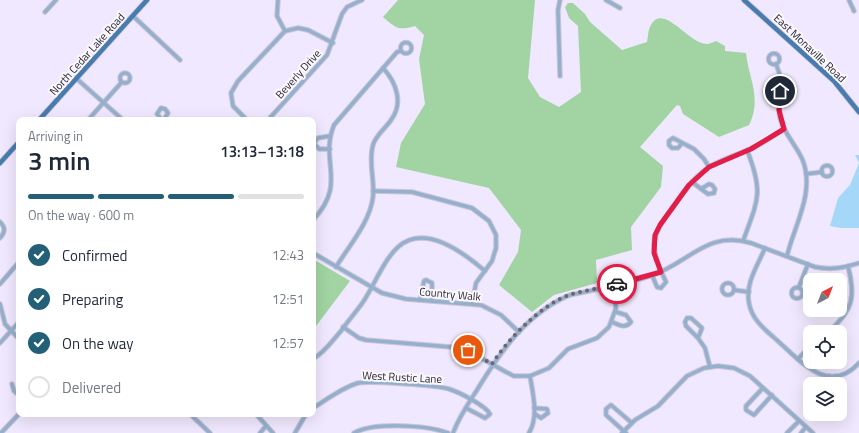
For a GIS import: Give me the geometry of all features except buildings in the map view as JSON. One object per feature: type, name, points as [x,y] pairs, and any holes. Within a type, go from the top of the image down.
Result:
[{"type":"main road","name":"North Cedar Lake Road","points":[[42,117],[147,0]]},
{"type":"main road","name":"East Monaville Road","points":[[744,0],[834,80],[859,112]]},
{"type":"main road","points":[[0,163],[16,145]]},
{"type":"street","points":[[45,12],[56,0]]},
{"type":"street","points":[[278,0],[277,16],[285,31]]},
{"type":"street","name":"Beverly Drive","points":[[271,117],[327,55],[342,14],[347,7],[362,0]]},
{"type":"street","points":[[560,0],[558,10],[560,76]]},
{"type":"street","points":[[606,0],[620,8]]},
{"type":"street","points":[[849,0],[854,11]]},
{"type":"street","points":[[133,16],[180,60]]},
{"type":"street","points":[[244,117],[233,106],[231,93],[238,81],[285,31],[298,28],[308,30],[333,42]]},
{"type":"street","points":[[316,217],[325,207],[331,190],[330,136],[336,120],[383,68],[401,51]]},
{"type":"street","points":[[776,64],[781,83],[779,110],[784,129],[799,151],[806,174],[804,201],[787,256]]},
{"type":"street","points":[[336,267],[370,210],[373,191],[373,145],[379,134],[394,116],[397,106],[394,83],[383,68]]},
{"type":"street","points":[[77,79],[119,117]]},
{"type":"street","points":[[780,91],[791,90],[792,86],[788,80],[781,83]]},
{"type":"street","points":[[91,117],[121,83]]},
{"type":"street","points":[[652,275],[657,287],[661,288],[666,282],[654,253],[655,235],[660,225],[692,182],[709,167],[747,150],[784,129]]},
{"type":"street","points":[[316,140],[318,138],[330,136]]},
{"type":"street","points":[[682,144],[678,148],[672,148],[669,145],[673,138],[678,139],[682,144],[699,153],[709,167]]},
{"type":"street","points":[[316,145],[319,149],[330,149]]},
{"type":"street","points":[[743,241],[756,206],[758,189],[756,172],[747,150]]},
{"type":"street","points":[[806,174],[822,172]]},
{"type":"street","points":[[692,182],[701,189]]},
{"type":"street","points":[[373,191],[412,192],[478,212],[489,221],[496,240],[495,255],[476,283],[472,304]]},
{"type":"street","points":[[0,222],[5,230],[0,238]]},
{"type":"street","points":[[316,357],[323,352],[344,327],[398,247],[411,240],[428,239],[447,245],[472,260],[485,271]]},
{"type":"street","points":[[453,433],[470,400],[505,346],[543,310],[570,295],[661,272],[709,244],[730,239],[743,241],[826,269],[859,264]]},
{"type":"street","points":[[765,248],[752,276],[748,292],[749,303],[755,319],[811,371],[829,376],[836,376],[850,371],[859,363]]},
{"type":"street","name":"Country Walk","points":[[316,255],[371,288],[392,297],[472,304],[494,310],[519,332]]},
{"type":"street","points":[[799,287],[808,264]]},
{"type":"street","points":[[0,284],[16,265]]},
{"type":"street","points":[[834,325],[848,310],[852,302],[853,285],[848,266]]},
{"type":"street","points":[[420,300],[422,285],[426,280],[432,283],[432,301]]},
{"type":"street","points":[[344,327],[359,338],[366,340],[463,348],[514,376],[530,376],[549,368],[568,349],[597,338],[603,333],[612,322],[616,312],[613,285]]},
{"type":"street","points":[[734,290],[748,292]]},
{"type":"street","points":[[0,304],[5,324],[10,332],[16,337]]},
{"type":"street","points":[[612,322],[624,327],[628,326],[632,322],[626,315],[616,312]]},
{"type":"street","points":[[698,338],[702,328],[691,318],[687,318],[685,322],[686,326],[698,338],[707,353],[710,367]]},
{"type":"street","points":[[0,343],[16,325]]},
{"type":"street","points":[[798,359],[803,354]]},
{"type":"street","points":[[632,422],[611,405],[608,406],[606,415],[624,432],[632,422],[658,406],[687,376],[698,370],[723,366],[734,368],[745,373],[772,395],[813,433]]},
{"type":"street","points":[[529,433],[534,423],[535,414],[530,376]]},
{"type":"street","name":"West Rustic Lane","points":[[316,406],[348,387],[366,383],[442,387],[454,390],[470,400],[482,405],[490,414],[485,418],[466,408]]},
{"type":"street","points":[[12,384],[16,393]]},
{"type":"street","points":[[763,388],[746,406],[746,410],[754,415],[772,395]]},
{"type":"street","points":[[534,408],[547,409],[548,412],[541,418],[535,414]]},
{"type":"street","points":[[1,432],[16,417]]},
{"type":"street","points":[[193,417],[210,433]]},
{"type":"street","points":[[258,417],[273,433]]},
{"type":"street","points":[[295,433],[304,417]]},
{"type":"street","points":[[787,433],[799,421]]},
{"type":"street","points":[[260,433],[266,426]]},
{"type":"street","points":[[354,433],[364,428],[377,426],[433,429],[448,433]]},
{"type":"street","points":[[801,433],[806,427]]},
{"type":"green space","points":[[398,0],[535,0],[528,78],[540,97],[559,107],[581,92],[578,26],[569,18],[565,7],[568,3],[573,3],[585,14],[590,22],[622,50],[647,42],[650,27],[655,20],[661,18],[669,21],[700,42],[707,44],[716,41],[725,46],[725,51],[746,53],[755,97],[753,115],[749,125],[719,137],[683,114],[680,106],[677,105],[640,147],[663,166],[661,187],[631,227],[632,250],[596,260],[597,283],[554,295],[532,312],[499,285],[518,252],[521,230],[489,188],[396,167],[401,143],[425,104],[419,59],[424,35],[415,26],[398,28],[383,17]]},
{"type":"green space","points":[[316,261],[350,281],[316,326]]},
{"type":"water","points":[[855,155],[859,155],[859,163]]},
{"type":"water","points":[[859,163],[859,228],[841,228],[830,226],[838,198],[850,185]]},
{"type":"way so far","points":[[468,350],[492,364],[505,346],[533,318],[551,304],[570,295],[617,284]]},
{"type":"route","points":[[617,284],[642,279],[661,272],[654,253],[655,235],[660,225],[683,193],[700,174],[714,164],[751,149],[784,129],[781,124],[779,110],[780,91]]}]
